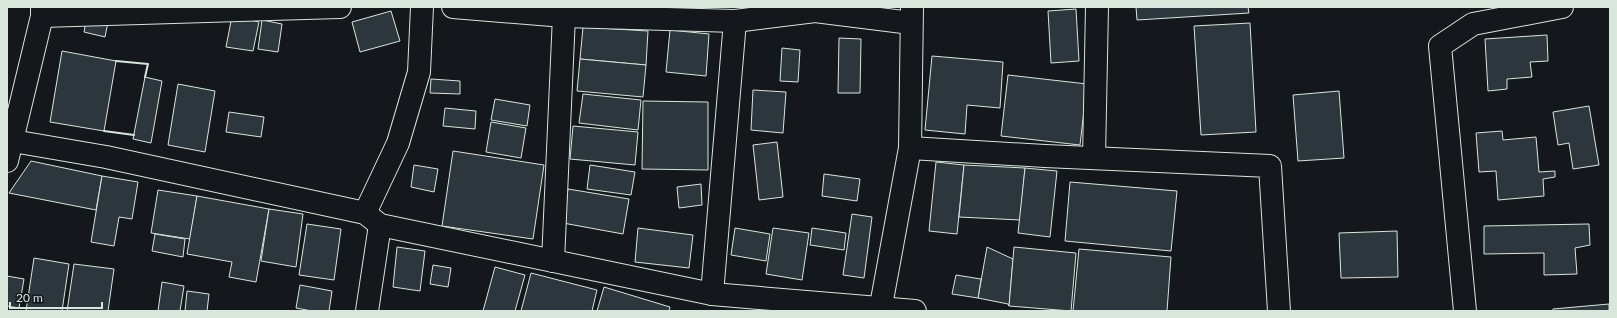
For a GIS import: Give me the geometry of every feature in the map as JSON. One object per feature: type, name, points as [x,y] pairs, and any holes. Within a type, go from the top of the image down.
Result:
[{"type":"street","points":[[340,7],[42,12],[8,147],[197,176],[553,261],[712,294],[915,311]]},
{"type":"street","points":[[367,311],[373,219],[419,72],[422,7]]},
{"type":"street","points":[[453,7],[564,16],[735,21],[815,11],[912,15],[910,148],[880,309]]},
{"type":"street","points":[[1094,158],[1097,7]]},
{"type":"street","points":[[1465,311],[1440,46],[1473,24],[1562,7]]},
{"type":"street","points":[[553,261],[564,16]]},
{"type":"street","points":[[712,294],[735,21]]},
{"type":"street","points":[[910,148],[1270,166],[1279,311]]},
{"type":"building","points":[[1136,7],[1248,7],[1249,13],[1137,20]]},
{"type":"building","points":[[1076,9],[1079,61],[1051,63],[1048,11]]},
{"type":"building","points":[[391,11],[400,41],[360,52],[352,22]]},
{"type":"building","points":[[232,16],[259,22],[253,51],[226,47]]},
{"type":"building","points":[[87,17],[108,22],[105,37],[84,32]]},
{"type":"building","points":[[262,20],[282,24],[278,52],[258,49]]},
{"type":"building","points":[[1250,23],[1256,132],[1201,135],[1194,26]]},
{"type":"building","points":[[583,27],[648,31],[646,65],[580,59]]},
{"type":"building","points":[[670,30],[709,34],[706,76],[666,72]]},
{"type":"building","points":[[1547,35],[1548,61],[1530,62],[1532,77],[1507,79],[1507,89],[1488,91],[1485,39]]},
{"type":"building","points":[[839,38],[861,39],[860,93],[838,93]]},
{"type":"building","points":[[782,48],[800,50],[798,82],[780,81]]},
{"type":"building","points":[[62,51],[116,61],[104,131],[50,122]]},
{"type":"building","points":[[932,56],[1003,62],[1000,108],[967,105],[965,134],[925,130]]},
{"type":"building","points":[[580,59],[646,65],[643,97],[577,91]]},
{"type":"building","points":[[1008,75],[1087,84],[1080,145],[1001,136]]},
{"type":"building","points":[[145,77],[162,81],[151,143],[133,139]]},
{"type":"building","points":[[431,79],[460,81],[460,94],[430,93]]},
{"type":"building","points":[[178,84],[215,91],[205,152],[168,145]]},
{"type":"building","points":[[753,90],[786,92],[783,133],[751,130]]},
{"type":"building","points":[[1339,91],[1344,158],[1298,161],[1293,95]]},
{"type":"building","points":[[583,94],[641,100],[638,130],[579,123]]},
{"type":"building","points":[[495,99],[530,105],[527,126],[491,120]]},
{"type":"building","points":[[643,101],[708,102],[708,170],[642,169]]},
{"type":"building","points":[[1589,106],[1599,165],[1573,169],[1569,143],[1558,145],[1553,112]]},
{"type":"building","points":[[445,108],[476,111],[475,129],[443,126]]},
{"type":"building","points":[[229,112],[264,117],[261,137],[226,132]]},
{"type":"building","points":[[491,122],[526,128],[521,158],[486,152]]},
{"type":"building","points":[[573,126],[638,132],[635,165],[570,159]]},
{"type":"building","points":[[1502,131],[1503,140],[1536,137],[1539,172],[1555,171],[1555,177],[1543,179],[1544,196],[1498,200],[1496,171],[1479,172],[1476,133]]},
{"type":"building","points":[[777,142],[783,197],[759,200],[753,145]]},
{"type":"building","points":[[453,151],[544,165],[533,239],[442,226]]},
{"type":"building","points":[[31,161],[102,176],[96,210],[9,193]]},
{"type":"building","points":[[936,162],[964,165],[957,234],[929,231]]},
{"type":"building","points":[[414,165],[438,169],[434,192],[411,187]]},
{"type":"building","points":[[590,165],[635,172],[631,195],[587,189]]},
{"type":"building","points":[[964,165],[1025,168],[1020,220],[959,217]]},
{"type":"building","points":[[1025,168],[1057,171],[1050,237],[1018,233]]},
{"type":"building","points":[[824,174],[860,179],[857,201],[822,196]]},
{"type":"building","points":[[102,176],[138,182],[132,219],[119,217],[114,246],[91,242]]},
{"type":"building","points":[[1070,182],[1177,191],[1171,251],[1065,241]]},
{"type":"building","points":[[701,184],[702,205],[679,208],[677,187]]},
{"type":"building","points":[[568,189],[629,199],[623,234],[563,223]]},
{"type":"building","points":[[158,190],[197,196],[190,239],[151,233]]},
{"type":"building","points":[[197,196],[269,209],[256,282],[229,277],[232,262],[187,254]]},
{"type":"building","points":[[269,209],[303,214],[296,267],[261,261]]},
{"type":"building","points":[[852,214],[872,217],[864,278],[843,275]]},
{"type":"building","points":[[307,224],[341,229],[334,280],[299,275]]},
{"type":"building","points":[[1589,224],[1590,245],[1575,248],[1577,274],[1544,275],[1544,253],[1484,254],[1484,226]]},
{"type":"building","points":[[638,228],[693,235],[689,268],[635,262]]},
{"type":"building","points":[[735,228],[770,234],[766,261],[731,255]]},
{"type":"building","points":[[773,228],[809,233],[802,280],[766,274]]},
{"type":"building","points":[[812,228],[846,233],[844,250],[810,245]]},
{"type":"building","points":[[1397,231],[1398,277],[1341,278],[1339,233]]},
{"type":"building","points":[[155,234],[185,239],[183,257],[152,251]]},
{"type":"building","points":[[397,247],[425,251],[420,291],[393,287]]},
{"type":"building","points":[[987,247],[1013,259],[1009,306],[1008,304],[978,298]]},
{"type":"building","points":[[1014,247],[1076,253],[1071,311],[1009,306]]},
{"type":"building","points":[[1079,249],[1171,257],[1167,311],[1073,311]]},
{"type":"building","points":[[34,258],[69,264],[62,311],[26,311]]},
{"type":"building","points":[[74,264],[114,269],[108,311],[67,311]]},
{"type":"building","points":[[433,265],[451,268],[448,287],[430,284]]},
{"type":"building","points":[[495,267],[525,275],[515,311],[483,311]]},
{"type":"building","points":[[531,273],[597,290],[592,311],[521,311]]},
{"type":"building","points":[[956,275],[981,279],[978,298],[952,294]]},
{"type":"building","points":[[7,276],[24,279],[19,308],[7,306]]},
{"type":"building","points":[[162,282],[184,286],[180,311],[158,311]]},
{"type":"building","points":[[300,285],[332,291],[329,311],[312,311],[296,308]]},
{"type":"building","points":[[604,287],[670,307],[669,311],[597,311]]},
{"type":"building","points":[[187,291],[209,294],[207,311],[185,311]]},
{"type":"building","points":[[1609,304],[1609,311],[1553,311],[1553,309]]},
{"type":"wall","points":[[116,61],[148,64],[145,77]]},
{"type":"wall","points":[[104,131],[134,135]]}]
